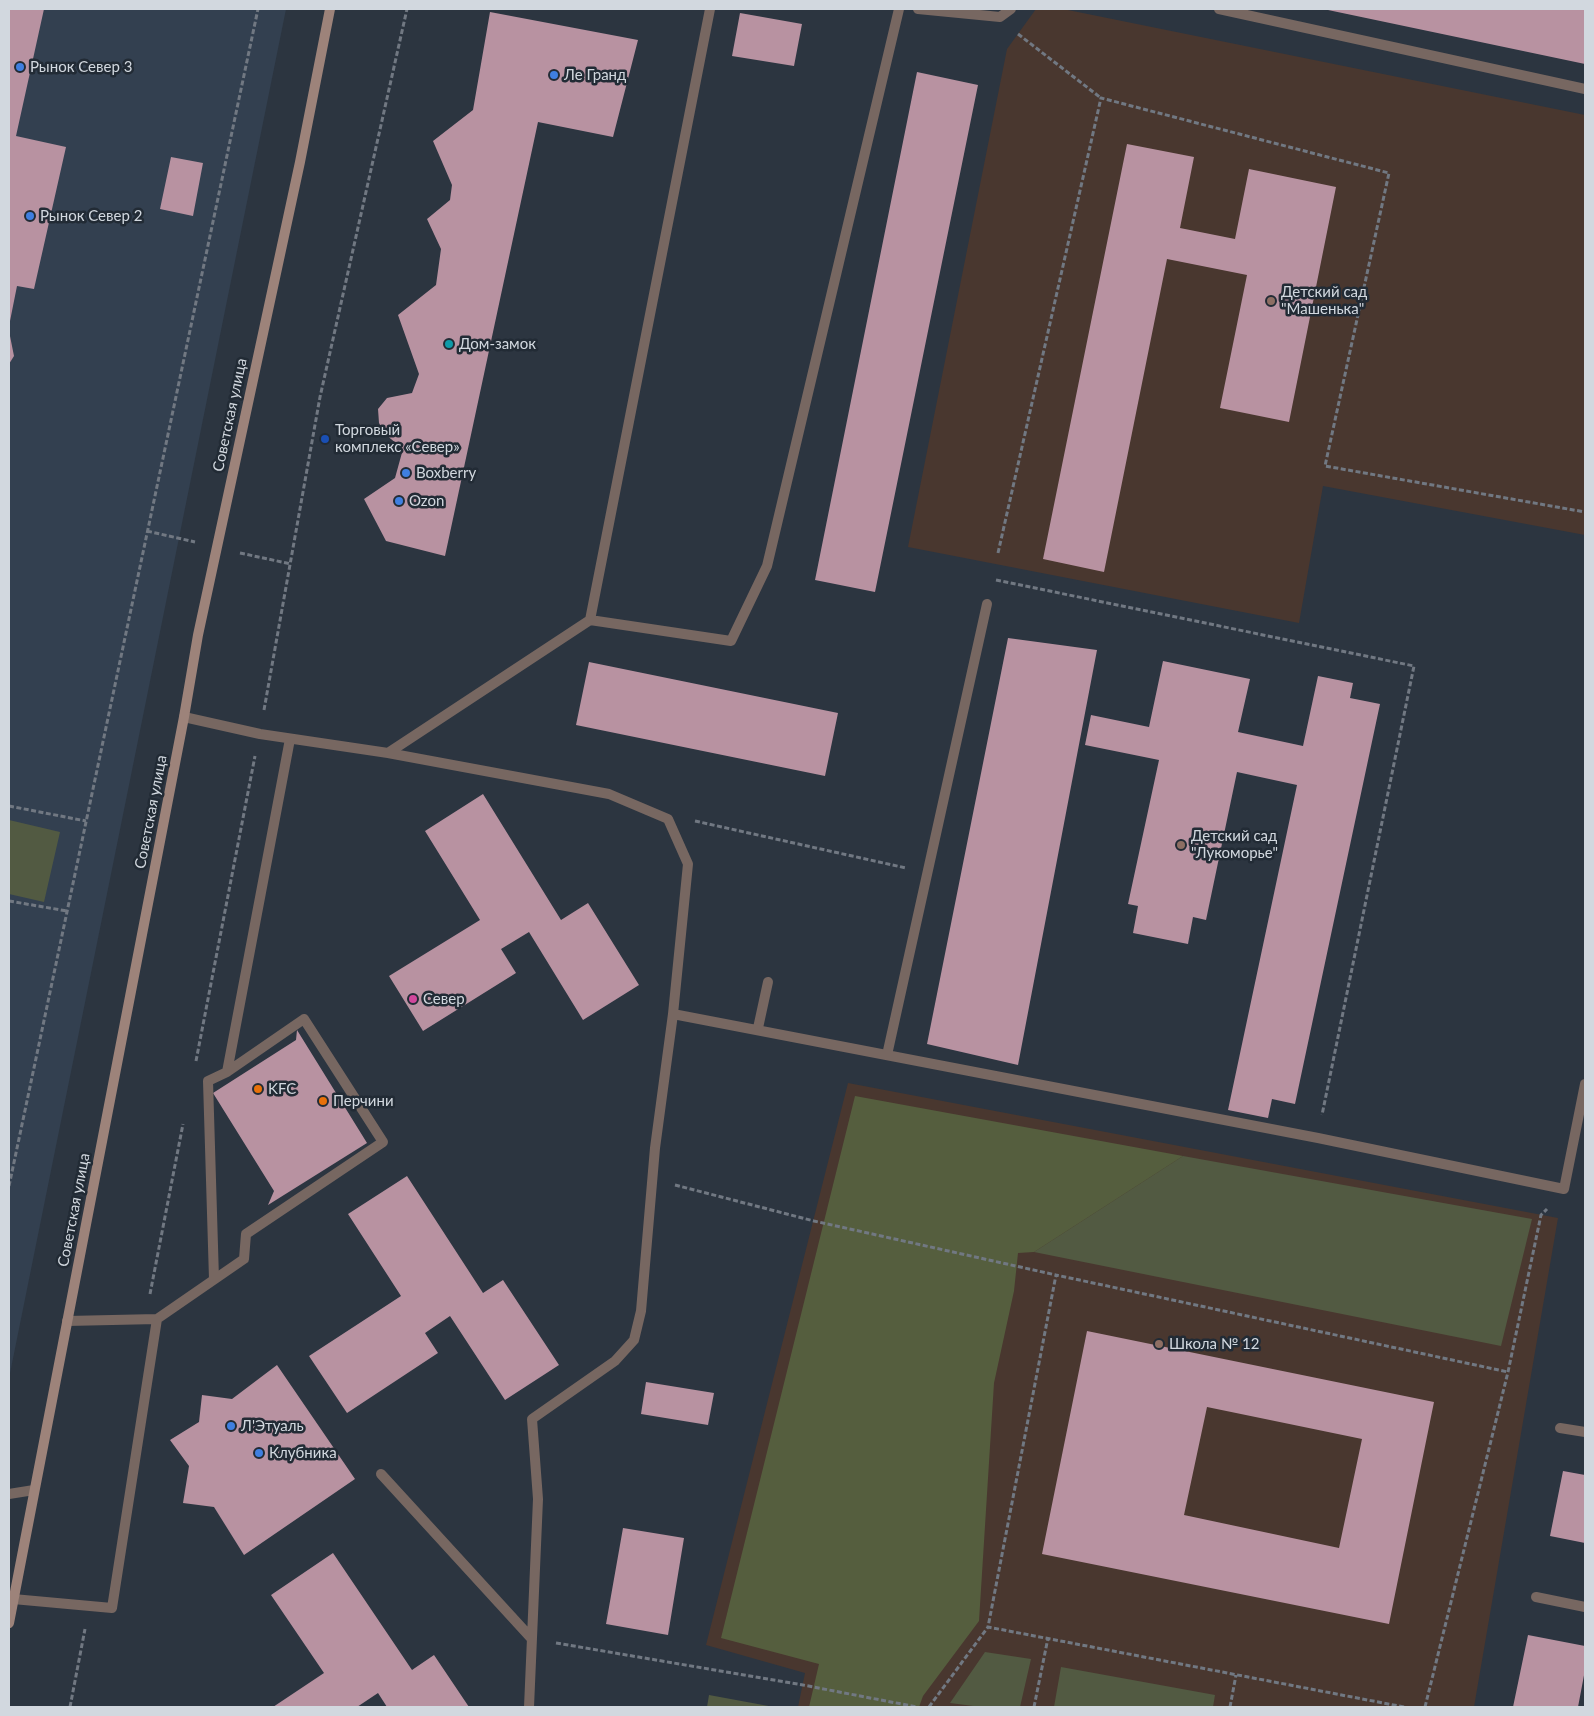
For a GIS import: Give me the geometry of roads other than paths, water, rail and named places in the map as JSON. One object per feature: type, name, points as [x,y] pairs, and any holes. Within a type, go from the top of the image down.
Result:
[{"type":"main road","name":"Советская улица","points":[[9,1623],[184,717],[198,635],[300,162],[330,9]]},
{"type":"lane","points":[[590,620],[710,9]]},
{"type":"lane","points":[[388,753],[590,620],[731,641],[768,566],[899,9]]},
{"type":"lane","points":[[918,9],[1000,17],[1011,9]]},
{"type":"lane","points":[[1220,9],[1585,89]]},
{"type":"lane","points":[[887,1055],[926,872],[987,604]]},
{"type":"lane","points":[[184,717],[260,734],[388,753],[609,794],[668,819],[688,864],[673,1014],[652,1179],[641,1311],[634,1340],[615,1361],[532,1420],[538,1499],[529,1707]]},
{"type":"lane","points":[[227,1072],[290,739]]},
{"type":"lane","points":[[758,1028],[768,982]]},
{"type":"lane","points":[[673,1014],[758,1028],[887,1055],[1318,1138],[1564,1190],[1585,1084]]},
{"type":"lane","points":[[67,1321],[158,1319],[244,1258],[246,1234],[383,1142],[304,1020],[227,1072],[208,1081],[214,1279]]},
{"type":"lane","points":[[13,1599],[112,1608],[158,1319]]},
{"type":"lane","points":[[1560,1428],[1585,1432]]},
{"type":"lane","points":[[381,1474],[532,1639]]},
{"type":"lane","points":[[9,1494],[34,1490]]},
{"type":"lane","points":[[1536,1597],[1585,1607]]},
{"type":"place","name":"Рынок Север 3","points":[[20,67]]},
{"type":"place","name":"Ле Гранд","points":[[554,75]]},
{"type":"place","name":"Рынок Север 2","points":[[30,216]]},
{"type":"place","name":"Детский сад \"Машенька\"","points":[[1271,301]]},
{"type":"place","name":"Дом-замок","points":[[449,344]]},
{"type":"place","name":"Торговый комплекс «Север»","points":[[325,439]]},
{"type":"place","name":"Boxberry","points":[[406,473]]},
{"type":"place","name":"Ozon","points":[[399,501]]},
{"type":"place","name":"Детский сад \"Лукоморье\"","points":[[1181,845]]},
{"type":"place","name":"Север","points":[[413,999]]},
{"type":"place","name":"KFC","points":[[258,1089]]},
{"type":"place","name":"Перчини","points":[[323,1101]]},
{"type":"place","name":"Школа № 12","points":[[1159,1344]]},
{"type":"place","name":"Л'Этуаль","points":[[231,1426]]},
{"type":"place","name":"Клубника","points":[[259,1453]]}]
